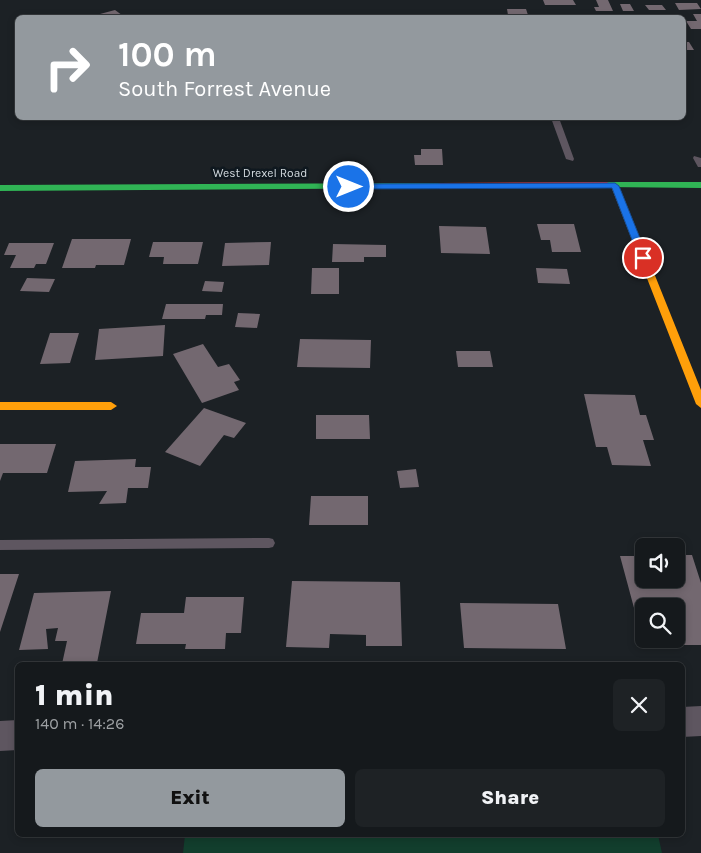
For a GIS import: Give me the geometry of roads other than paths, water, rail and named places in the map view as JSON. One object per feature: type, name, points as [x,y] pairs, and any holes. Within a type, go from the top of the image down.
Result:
[{"type":"street","name":"West Drexel Road","points":[[0,188],[701,185]]},
{"type":"street","points":[[615,186],[701,404]]},
{"type":"street","points":[[0,406],[111,406]]},
{"type":"street","points":[[685,722],[701,721]]},
{"type":"street","points":[[0,736],[15,736]]},
{"type":"lane","points":[[556,120],[570,159]]},
{"type":"lane","points":[[0,545],[269,543]]}]
